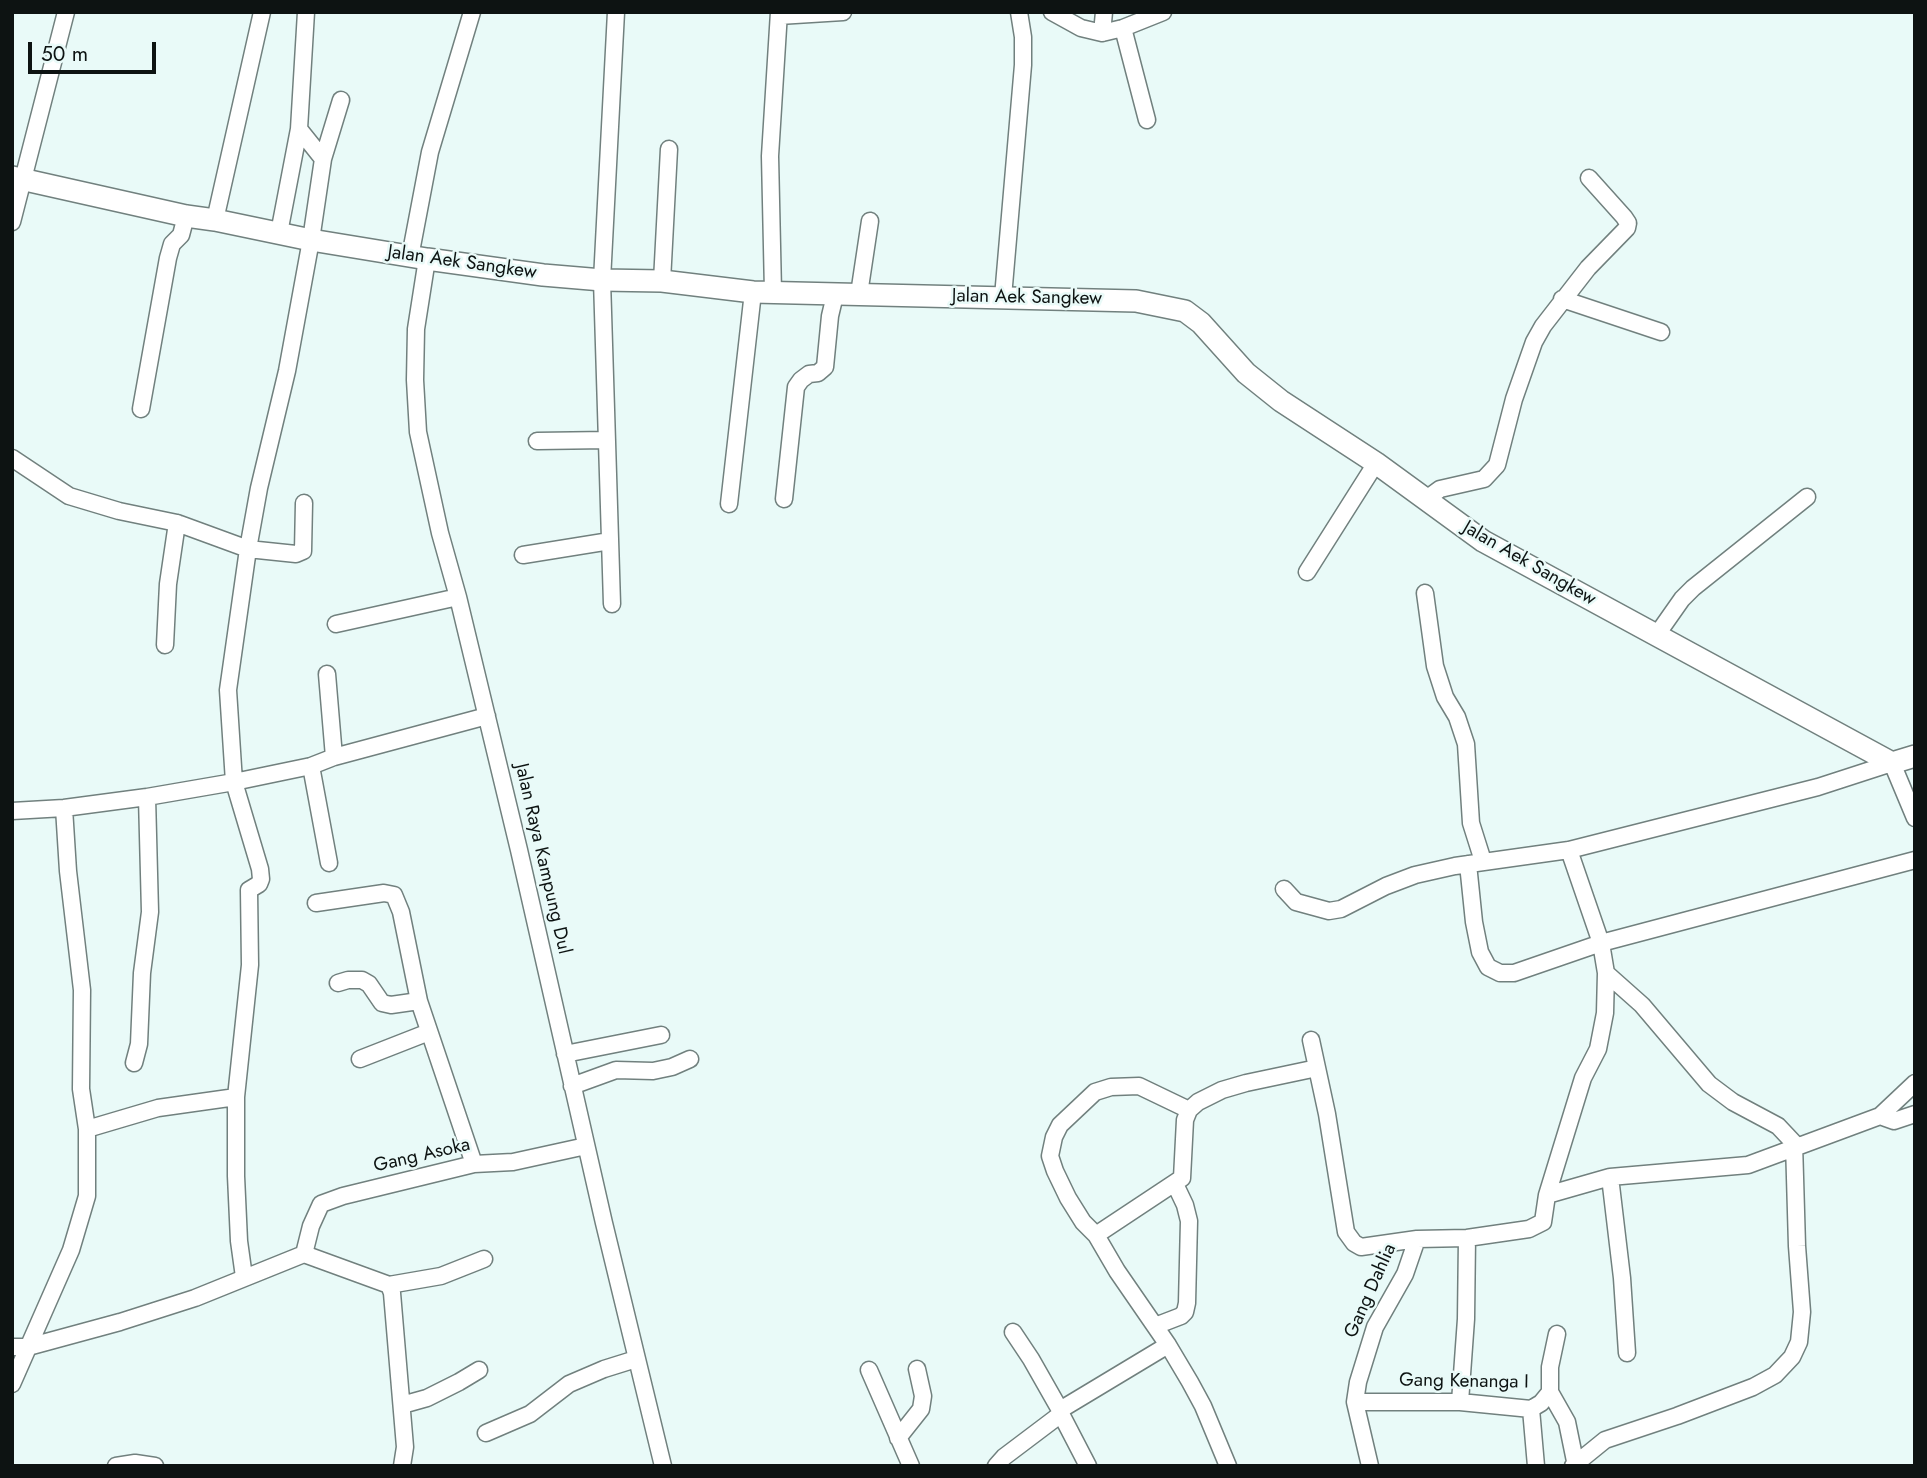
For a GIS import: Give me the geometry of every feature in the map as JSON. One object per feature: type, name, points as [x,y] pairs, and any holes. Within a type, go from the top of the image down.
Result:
[{"type":"street","points":[[12,222],[18,178],[66,12]]},
{"type":"street","points":[[215,220],[262,12]]},
{"type":"street","points":[[279,233],[299,129],[306,12]]},
{"type":"street","name":"Jalan Raya Kampung Dul","points":[[472,12],[430,152],[418,258],[415,380],[418,432],[663,1466]]},
{"type":"street","points":[[612,604],[602,280],[616,12]]},
{"type":"street","points":[[729,504],[763,292],[779,14],[843,12]]},
{"type":"street","points":[[1003,297],[1023,65],[1020,12]]},
{"type":"street","points":[[1052,12],[1081,28],[1102,33],[1123,28],[1163,12]]},
{"type":"street","points":[[1102,33],[1104,12]]},
{"type":"street","points":[[1123,28],[1147,120]]},
{"type":"street","points":[[244,1277],[239,1241],[236,1097],[250,965],[249,890],[259,884],[261,879],[234,782],[228,690],[259,488],[287,370],[323,159],[341,100]]},
{"type":"street","points":[[299,129],[323,159]]},
{"type":"street","points":[[662,281],[668,149]]},
{"type":"street","name":"Jalan Aek Sangkew","points":[[18,178],[186,216],[311,240],[418,258],[602,280],[662,281],[763,292],[835,295],[1136,301],[1185,312],[1200,323],[1246,373],[1281,401],[1376,463],[1483,541],[1892,763]]},
{"type":"street","points":[[1425,500],[1440,489],[1484,479],[1497,465],[1514,399],[1534,342],[1562,299],[1628,228],[1624,216],[1589,178]]},
{"type":"street","points":[[141,409],[168,258],[172,244],[181,235],[186,216]]},
{"type":"street","points":[[859,294],[870,221]]},
{"type":"street","points":[[784,499],[796,387],[809,374],[818,373],[825,367],[835,295]]},
{"type":"street","points":[[1562,299],[1661,332]]},
{"type":"street","points":[[537,441],[607,440]]},
{"type":"street","points":[[12,458],[69,496],[120,511],[177,523],[248,549],[296,554],[303,551],[304,503]]},
{"type":"street","points":[[1307,572],[1376,463]]},
{"type":"street","points":[[1656,636],[1693,588],[1807,497]]},
{"type":"street","points":[[165,645],[168,584],[177,523]]},
{"type":"street","points":[[523,555],[610,541]]},
{"type":"street","points":[[1425,593],[1435,666],[1445,697],[1457,717],[1466,744],[1476,863],[1476,932],[1480,952],[1488,967],[1500,973],[1514,973],[1601,943],[1915,860]]},
{"type":"street","points":[[335,625],[458,597]]},
{"type":"street","points":[[327,674],[334,757]]},
{"type":"street","points":[[12,811],[64,808],[234,782],[311,766],[334,757],[487,716]]},
{"type":"street","points":[[1284,888],[1296,902],[1329,911],[1351,905],[1385,886],[1415,875],[1569,850],[1818,787],[1915,757]]},
{"type":"street","points":[[1892,763],[1915,818]]},
{"type":"street","points":[[311,766],[329,863]]},
{"type":"street","points":[[134,1063],[139,1044],[142,973],[150,912],[147,797]]},
{"type":"street","points":[[12,1384],[20,1347],[71,1250],[87,1196],[87,1129],[81,1089],[82,990],[68,871],[64,808]]},
{"type":"street","points":[[1311,1040],[1327,1114],[1346,1233],[1354,1243],[1361,1247],[1417,1239],[1467,1238],[1529,1229],[1543,1222],[1547,1195],[1556,1173],[1583,1078],[1598,1049],[1605,1013],[1606,973],[1601,943],[1569,850]]},
{"type":"street","points":[[316,903],[384,893],[394,895],[401,912],[419,1001],[474,1164]]},
{"type":"street","points":[[1550,1392],[1567,1422],[1575,1465],[1605,1440],[1753,1387],[1775,1375],[1792,1357],[1799,1342],[1802,1312],[1794,1143],[1778,1126],[1733,1102],[1709,1084],[1642,1006],[1606,973]]},
{"type":"street","points":[[338,984],[348,980],[362,980],[369,984],[382,1003],[391,1005],[419,1001]]},
{"type":"street","points":[[360,1059],[429,1032]]},
{"type":"street","points":[[565,1054],[661,1035]]},
{"type":"street","points":[[572,1086],[616,1070],[653,1071],[690,1059]]},
{"type":"street","points":[[1096,1235],[1182,1178],[1185,1121],[1189,1111],[1198,1102],[1222,1090],[1317,1068]]},
{"type":"street","points":[[1547,1195],[1610,1177],[1748,1165],[1880,1116],[1915,1083]]},
{"type":"street","points":[[1189,1111],[1139,1086],[1111,1087],[1095,1092],[1060,1125],[1050,1156],[1055,1171],[1083,1222],[1096,1235],[1117,1271],[1168,1345],[1203,1406],[1228,1466]]},
{"type":"street","points":[[87,1129],[158,1108],[236,1097]]},
{"type":"street","points":[[1880,1116],[1894,1121],[1915,1114]]},
{"type":"street","name":"Gang Asoka","points":[[304,1254],[311,1226],[321,1204],[343,1196],[474,1164],[513,1162],[586,1146]]},
{"type":"street","points":[[1610,1177],[1622,1278],[1627,1353]]},
{"type":"street","points":[[1155,1326],[1181,1316],[1187,1303],[1189,1222],[1175,1184]]},
{"type":"street","points":[[1460,1402],[1466,1319],[1467,1238]]},
{"type":"street","name":"Gang Dahlia","points":[[1355,1402],[1375,1327],[1405,1274],[1417,1239]]},
{"type":"street","points":[[20,1347],[195,1298],[304,1254],[389,1285],[441,1276],[484,1259]]},
{"type":"street","points":[[389,1285],[392,1293],[402,1405],[405,1447],[402,1466]]},
{"type":"street","points":[[1013,1332],[1031,1359],[1088,1466]]},
{"type":"street","name":"Gang Kenanga I","points":[[1355,1402],[1460,1402],[1531,1409],[1541,1403],[1550,1392],[1550,1367],[1557,1334]]},
{"type":"street","points":[[996,1466],[1060,1412],[1168,1345]]},
{"type":"street","points":[[486,1433],[530,1414],[569,1384],[636,1359]]},
{"type":"street","points":[[898,1438],[921,1409],[923,1396],[916,1369]]},
{"type":"street","points":[[402,1405],[426,1398],[479,1370]]},
{"type":"street","points":[[869,1370],[911,1466]]},
{"type":"street","points":[[1355,1402],[1370,1466]]},
{"type":"street","points":[[1531,1409],[1536,1466]]},
{"type":"street","points":[[116,1466],[135,1463],[155,1466]]}]
